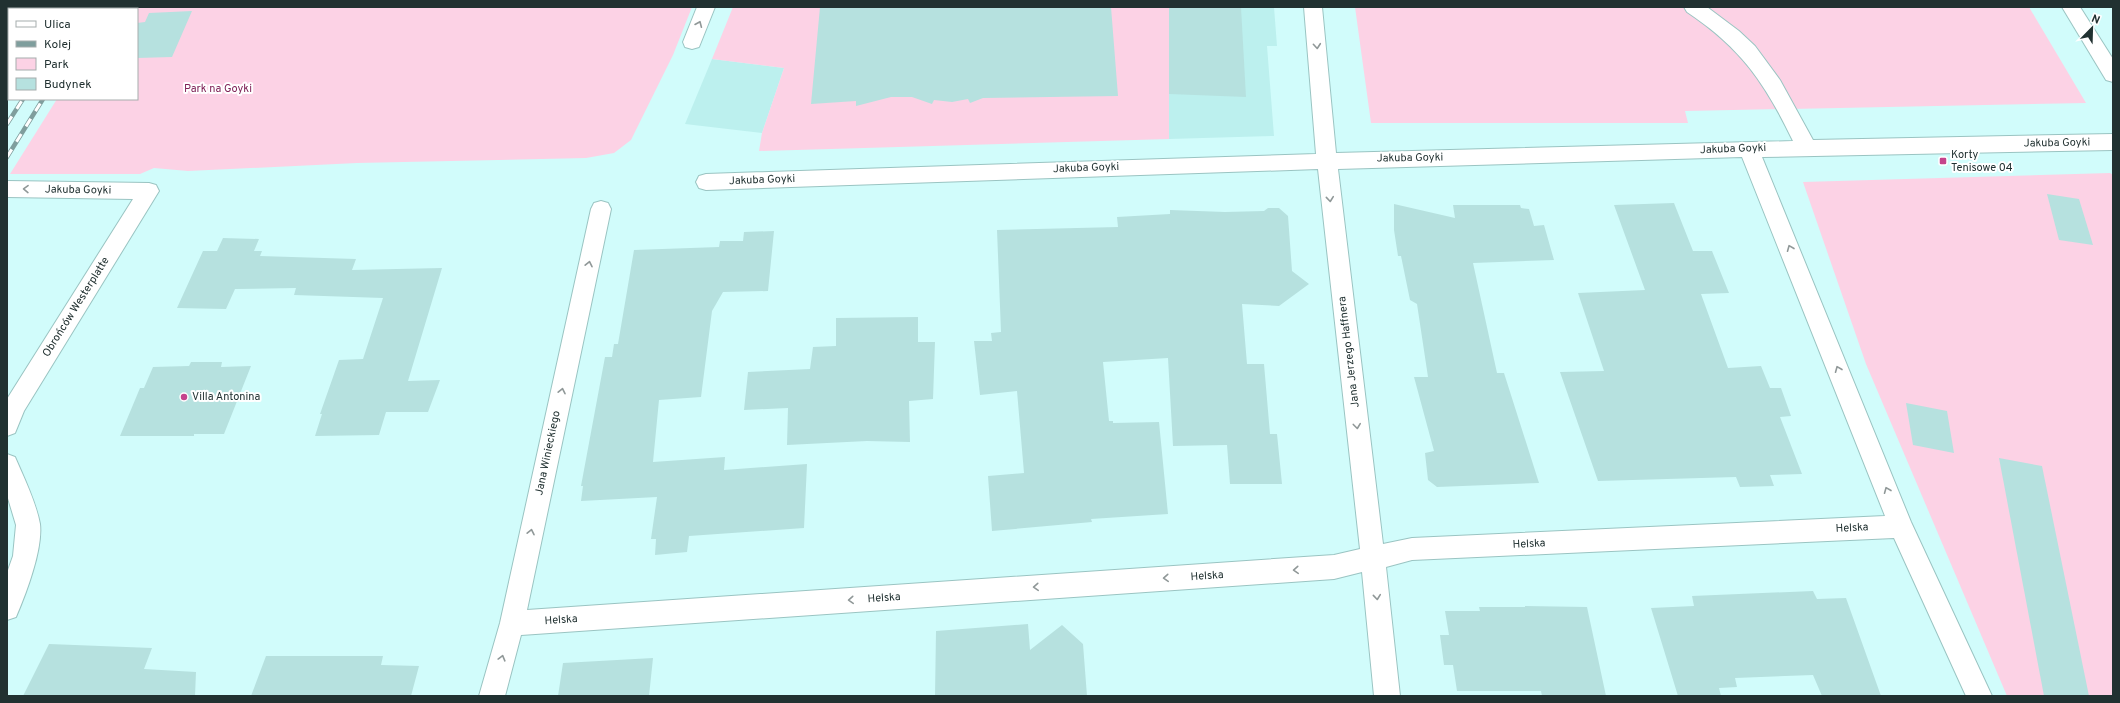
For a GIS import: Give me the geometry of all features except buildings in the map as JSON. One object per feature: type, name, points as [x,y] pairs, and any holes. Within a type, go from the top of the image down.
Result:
[{"type":"street","points":[[692,42],[706,7]]},
{"type":"street","name":"Jana Jerzego Haffnera","points":[[1313,7],[1326,160],[1373,558],[1387,696]]},
{"type":"street","points":[[1693,7],[1726,30],[1749,51],[1768,75],[1780,95],[1806,147]]},
{"type":"street","points":[[2071,7],[2113,74]]},
{"type":"street","name":"Jakuba Goyki","points":[[706,182],[1326,160],[1806,147],[2113,142]]},
{"type":"street","points":[[1749,149],[1901,526],[1979,696]]},
{"type":"street","name":"Jakuba Goyki","points":[[7,189],[149,191]]},
{"type":"street","name":"Obrońców Westerplatte","points":[[7,426],[16,406],[149,191]]},
{"type":"street","name":"Jana Winieckiego","points":[[492,696],[512,623],[601,209]]},
{"type":"street","points":[[7,465],[20,498],[28,525],[24,556],[7,608]]},
{"type":"street","name":"Helska","points":[[512,623],[1334,567],[1412,550],[1901,526]]},
{"type":"shaded area","points":[[1169,7],[1274,7],[1277,46],[1267,46],[1274,136],[1169,139]]},
{"type":"shaded area","points":[[712,59],[784,68],[762,133],[685,124]]},
{"type":"green space","name":"Park na Goyki","points":[[692,7],[673,55],[631,140],[614,153],[586,158],[357,163],[188,171],[154,168],[140,174],[10,174],[56,100],[138,100],[138,8],[115,8]]},
{"type":"green space","points":[[733,7],[1169,7],[1169,139],[759,151],[762,133],[784,68],[712,59]]},
{"type":"green space","points":[[1355,7],[2029,7],[2086,103],[1685,111],[1688,123],[1371,123]]},
{"type":"green space","points":[[2110,173],[2113,175],[2113,696],[2007,696],[1866,364],[1803,182]]},
{"type":"railway","points":[[7,124],[22,100]]},
{"type":"railway","points":[[7,157],[42,100]]},
{"type":"place","name":"Korty Tenisowe 04","points":[[1943,161]]},
{"type":"place","name":"Villa Antonina","points":[[184,397]]}]
